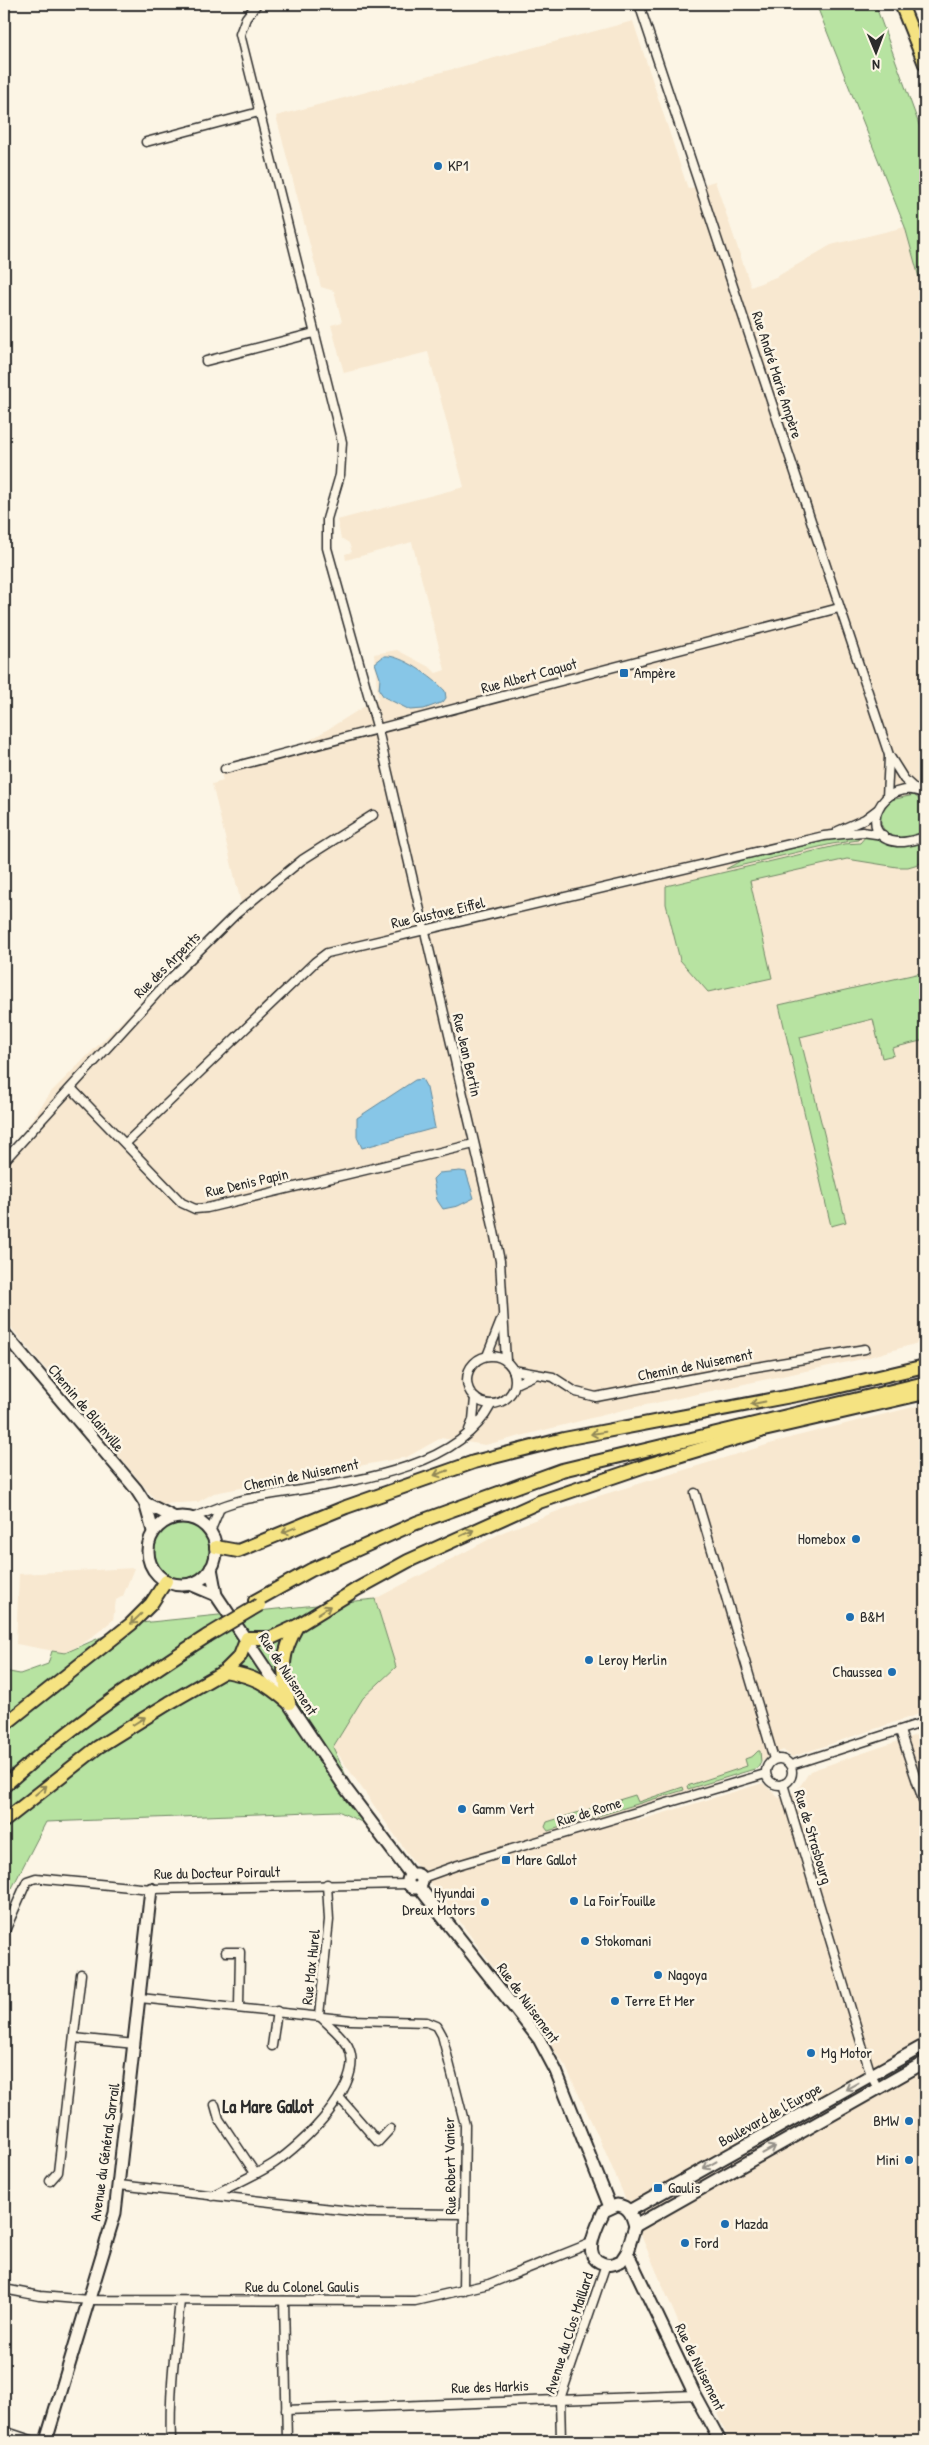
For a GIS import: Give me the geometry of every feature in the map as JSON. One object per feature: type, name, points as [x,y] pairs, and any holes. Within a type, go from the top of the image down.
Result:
[{"type":"main road","points":[[901,4],[925,64]]},
{"type":"main road","points":[[910,4],[925,41]]},
{"type":"main road","points":[[216,1547],[238,1551],[346,1507],[474,1462],[564,1439],[828,1389],[925,1366]]},
{"type":"main road","points":[[4,1779],[38,1748],[88,1710],[206,1634],[311,1570],[416,1523],[448,1506],[557,1465],[925,1371]]},
{"type":"main road","points":[[416,1523],[553,1473],[597,1460],[925,1383]]},
{"type":"main road","points":[[257,1603],[404,1534],[531,1488],[648,1455],[925,1394]]},
{"type":"main road","points":[[4,1821],[98,1747],[225,1671],[240,1656],[247,1638],[271,1638],[297,1626],[357,1589],[408,1561],[539,1502],[648,1465],[762,1431]]},
{"type":"main road","points":[[4,1725],[131,1624],[154,1600],[166,1581]]},
{"type":"main road","points":[[289,1703],[282,1664],[285,1649],[297,1626]]},
{"type":"main road","points":[[4,1786],[35,1758],[82,1721],[206,1634]]},
{"type":"main road","points":[[225,1671],[249,1676],[266,1684],[289,1703]]},
{"type":"street","name":"Rue André Marie Ampère","points":[[639,4],[889,755],[904,779],[916,790]]},
{"type":"street","name":"Rue Jean Bertin","points":[[255,7],[246,18],[240,34],[342,442],[340,475],[327,518],[327,548],[378,730],[500,1261],[506,1361]]},
{"type":"street","points":[[146,142],[259,112]]},
{"type":"street","points":[[206,361],[314,333]]},
{"type":"street","name":"Rue Albert Caquot","points":[[225,769],[839,608]]},
{"type":"street","name":"Rue André Marie Ampère","points":[[887,797],[889,755]]},
{"type":"street","points":[[882,835],[876,824],[877,810],[887,797],[904,791],[916,790],[925,794]]},
{"type":"street","name":"Rue Gustave Eiffel","points":[[824,836],[865,819],[877,810]]},
{"type":"street","name":"Rue des Arpents","points":[[4,1162],[167,982],[236,914],[302,860],[373,815]]},
{"type":"street","name":"Rue Gustave Eiffel","points":[[126,1143],[315,962],[327,953],[824,836],[862,832],[882,835],[899,842],[925,837]]},
{"type":"street","name":"Rue Denis Papin","points":[[72,1088],[182,1204],[195,1209],[207,1208],[474,1144]]},
{"type":"street","name":"Rue Jean Bertin","points":[[487,1356],[503,1314]]},
{"type":"street","name":"Chemin de Blainville","points":[[4,1333],[146,1503],[173,1517]]},
{"type":"street","name":"Chemin de Nuisement","points":[[513,1370],[553,1377],[576,1392],[596,1397],[732,1371],[865,1349]]},
{"type":"street","points":[[487,1356],[494,1356],[506,1361],[513,1370],[515,1384],[510,1396],[504,1401],[492,1405],[475,1398],[468,1387],[468,1374],[475,1362],[487,1356]]},
{"type":"street","points":[[515,1384],[535,1375]]},
{"type":"street","points":[[468,1432],[475,1398]]},
{"type":"street","name":"Chemin de Nuisement","points":[[192,1518],[242,1500],[391,1471],[430,1459],[454,1445],[492,1405]]},
{"type":"street","points":[[695,1493],[774,1759]]},
{"type":"street","name":"Chemin de Blainville","points":[[146,1503],[154,1531]]},
{"type":"street","points":[[210,1532],[220,1508]]},
{"type":"street","points":[[173,1517],[192,1518],[201,1522],[210,1532],[216,1547],[215,1558],[211,1568],[198,1581],[182,1585],[166,1581],[156,1574],[149,1559],[148,1541],[154,1531],[166,1520],[173,1517]]},
{"type":"street","name":"Rue de Nuisement","points":[[211,1568],[216,1595],[247,1638],[346,1789],[415,1881],[539,2039],[556,2072],[610,2207]]},
{"type":"street","points":[[190,1584],[216,1595]]},
{"type":"street","points":[[783,1784],[773,1784],[765,1774],[768,1764],[774,1759],[782,1758],[791,1765],[925,1722]]},
{"type":"street","points":[[900,1731],[925,1806]]},
{"type":"street","name":"Rue de Strasbourg","points":[[791,1765],[791,1778],[783,1784],[871,2075],[878,2089]]},
{"type":"street","name":"Rue de Rome","points":[[415,1881],[458,1865],[765,1774]]},
{"type":"street","name":"Rue du Docteur Poirault","points":[[4,1933],[27,1881],[36,1878],[151,1889],[415,1881]]},
{"type":"street","name":"Rue Max Hurel","points":[[212,2196],[273,2164],[309,2133],[339,2097],[352,2068],[348,2046],[319,2015],[330,1920],[327,1884]]},
{"type":"street","name":"Avenue du Général Sarrail","points":[[46,2441],[115,2213],[151,1889]]},
{"type":"street","points":[[226,1952],[240,1952],[239,2006]]},
{"type":"street","points":[[50,2181],[58,2172],[81,1974]]},
{"type":"street","name":"Rue Robert Vanier","points":[[140,1998],[239,2006],[351,2020],[427,2022],[440,2030],[465,2125],[463,2291]]},
{"type":"street","points":[[272,2046],[277,2012]]},
{"type":"street","points":[[74,2038],[135,2044]]},
{"type":"street","name":"Boulevard de l'Europe","points":[[629,2210],[925,2045]]},
{"type":"street","name":"Boulevard de l'Europe","points":[[635,2226],[925,2062]]},
{"type":"street","points":[[339,2097],[378,2142],[390,2129]]},
{"type":"street","points":[[215,2105],[219,2118],[255,2173]]},
{"type":"street","points":[[119,2185],[368,2213],[464,2214]]},
{"type":"street","points":[[623,2206],[629,2210],[635,2226],[627,2252],[621,2261],[606,2264],[598,2262],[593,2257],[591,2242],[604,2211],[610,2207],[623,2206]]},
{"type":"street","name":"Rue du Colonel Gaulis","points":[[4,2289],[40,2296],[89,2300],[180,2302],[415,2301],[463,2291],[533,2268],[591,2242]]},
{"type":"street","name":"Rue de Nuisement","points":[[627,2252],[695,2395],[720,2441]]},
{"type":"street","name":"Avenue du Clos Maillard","points":[[561,2441],[560,2399],[606,2264]]},
{"type":"street","points":[[284,2301],[287,2441]]},
{"type":"street","points":[[171,2441],[171,2394],[180,2302]]},
{"type":"street","name":"Rue des Harkis","points":[[286,2410],[695,2395]]},
{"type":"street","points":[[4,2431],[34,2441]]},
{"type":"shaded area","points":[[633,21],[688,189],[715,181],[751,287],[778,276],[831,245],[905,227],[925,299],[925,1341],[862,1359],[627,1409],[485,1445],[441,1438],[407,1457],[214,1493],[198,1502],[159,1504],[4,1319],[4,1159],[52,1091],[241,903],[212,784],[223,781],[219,766],[299,747],[378,698],[374,654],[397,650],[431,668],[436,673],[445,670],[412,542],[346,560],[345,554],[352,552],[349,543],[341,538],[337,520],[464,487],[428,352],[344,373],[331,325],[342,322],[334,291],[321,287],[276,116]]},
{"type":"shaded area","points":[[925,1404],[925,1712],[792,1757],[783,1750],[762,1761],[752,1770],[633,1809],[637,1821],[763,1783],[779,1798],[796,1792],[810,1771],[925,1732],[925,2441],[729,2441],[605,2151],[566,2067],[448,1905],[413,1861],[333,1747],[363,1698],[396,1667],[375,1599],[503,1532],[592,1498],[793,1437]]},
{"type":"shaded area","points":[[134,1568],[123,1596],[116,1600],[113,1620],[87,1641],[65,1653],[16,1644],[19,1574]]},
{"type":"green space","points":[[816,4],[875,4],[925,141],[925,299],[905,227]]},
{"type":"green space","points":[[914,795],[925,804],[925,832],[900,838],[889,835],[881,824],[881,810],[891,800]]},
{"type":"green space","points":[[860,836],[858,840],[832,844],[726,869],[742,860],[833,839]]},
{"type":"green space","points":[[866,836],[875,837],[896,847],[925,842],[925,862],[908,867],[897,867],[847,859],[750,881],[772,978],[708,992],[680,960],[666,904],[666,886],[844,844],[860,843]]},
{"type":"green space","points":[[925,972],[925,1040],[892,1048],[894,1055],[882,1058],[873,1019],[800,1037],[846,1222],[831,1226],[779,1005]]},
{"type":"green space","points":[[182,1522],[198,1527],[203,1531],[207,1536],[212,1552],[207,1568],[203,1573],[198,1577],[182,1582],[166,1577],[161,1573],[157,1568],[152,1552],[157,1536],[161,1531],[166,1527]]},
{"type":"green space","points":[[375,1599],[396,1667],[363,1698],[333,1747],[368,1825],[338,1811],[46,1822],[12,1888],[4,1883],[4,1671],[20,1674],[48,1664],[52,1651],[65,1653],[131,1624]]},
{"type":"green space","points":[[760,1751],[761,1762],[758,1768],[688,1789],[687,1786],[747,1766],[745,1759],[753,1756]]},
{"type":"green space","points":[[683,1787],[684,1790],[548,1831],[545,1827],[547,1822],[635,1795],[638,1802]]},
{"type":"water","points":[[384,656],[399,659],[425,674],[445,691],[446,698],[443,702],[424,709],[410,710],[384,697],[379,690],[380,678],[375,663]]},
{"type":"water","points":[[422,1079],[427,1088],[435,1128],[362,1148],[357,1137],[357,1118],[415,1080]]},
{"type":"water","points":[[466,1172],[474,1198],[458,1206],[443,1209],[437,1200],[433,1179],[439,1173]]},
{"type":"place","name":"KP1","points":[[438,166]]},
{"type":"place","name":"Ampère","points":[[624,673]]},
{"type":"place","name":"Homebox","points":[[856,1539]]},
{"type":"place","name":"B&M","points":[[850,1617]]},
{"type":"place","name":"Leroy Merlin","points":[[589,1660]]},
{"type":"place","name":"Chaussea","points":[[892,1672]]},
{"type":"place","name":"Gamm Vert","points":[[462,1809]]},
{"type":"place","name":"Mare Gallot","points":[[506,1860]]},
{"type":"place","name":"La Foir'Fouille","points":[[574,1901]]},
{"type":"place","name":"Hyundai Dreux Motors","points":[[485,1902]]},
{"type":"place","name":"Stokomani","points":[[585,1941]]},
{"type":"place","name":"Nagoya","points":[[658,1975]]},
{"type":"place","name":"Terre Et Mer","points":[[615,2001]]},
{"type":"place","name":"Mg Motor","points":[[811,2053]]},
{"type":"place","name":"BMW","points":[[909,2121]]},
{"type":"place","name":"Mini","points":[[909,2160]]},
{"type":"place","name":"Gaulis","points":[[658,2188]]},
{"type":"place","name":"Mazda","points":[[725,2224]]},
{"type":"place","name":"Ford","points":[[685,2243]]},
{"type":"district","name":"La Mare Gallot","points":[[268,2107]]}]
